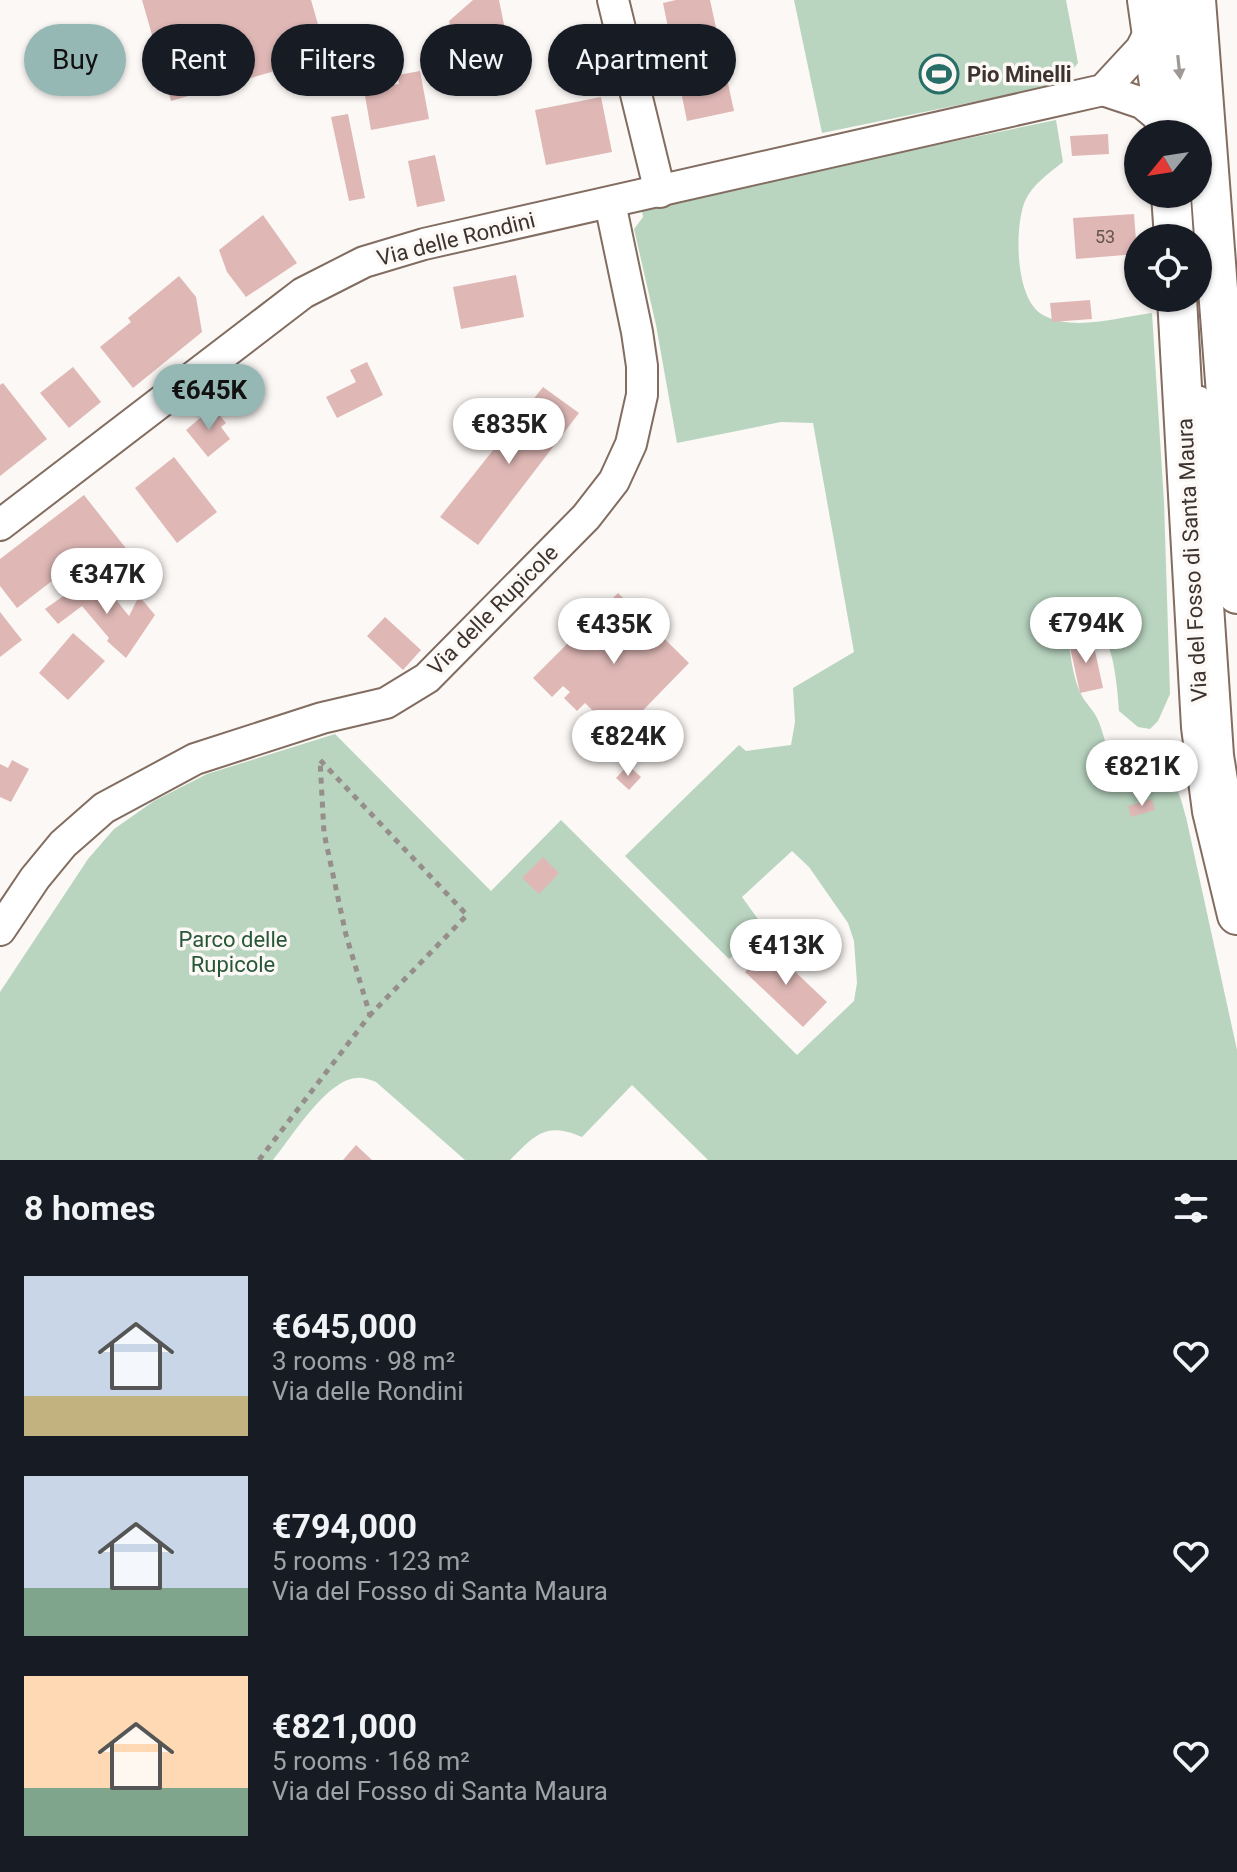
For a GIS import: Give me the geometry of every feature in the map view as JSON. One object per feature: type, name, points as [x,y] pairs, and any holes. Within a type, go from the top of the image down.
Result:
[{"type":"street","points":[[613,0],[660,192]]},
{"type":"street","name":"Via del Fosso di Santa Maura","points":[[1196,0],[1231,460],[1237,594]]},
{"type":"street","points":[[1157,10],[1141,49],[1103,90],[1142,103],[1161,120]]},
{"type":"street","points":[[1157,10],[1171,120]]},
{"type":"street","name":"Via delle Rondini","points":[[0,525],[285,306],[340,273],[379,257],[761,166],[1103,90]]},
{"type":"street","name":"Via delle Rupicole","points":[[0,930],[35,878],[63,844],[104,808],[195,759],[322,718],[386,703],[427,678],[586,517],[614,481],[631,444],[642,395],[637,332],[610,203]]},
{"type":"street","name":"Via del Fosso di Santa Maura","points":[[1178,312],[1201,727],[1212,811],[1237,915]]},
{"type":"lane","name":"Via del Fosso di Santa Maura","points":[[1200,375],[1225,755],[1237,830]]},
{"type":"path","points":[[259,1160],[370,1015],[467,915],[320,760],[324,833],[346,935],[370,1015]]},
{"type":"green space","name":"Pio Minelli","points":[[794,0],[1066,0],[1078,63],[1060,84],[822,133]]},
{"type":"green space","name":"Parco delle Rupicole","points":[[1056,120],[1063,162],[1032,190],[1021,213],[1019,262],[1027,295],[1043,315],[1068,322],[1096,322],[1152,313],[1164,502],[1170,694],[1158,721],[1150,729],[1138,727],[1119,711],[1112,658],[1101,635],[1068,627],[1072,661],[1078,688],[1096,716],[1113,758],[1131,770],[1161,770],[1172,780],[1182,802],[1237,1050],[1237,1160],[708,1160],[632,1085],[582,1137],[570,1132],[550,1131],[534,1138],[510,1160],[465,1160],[376,1082],[360,1078],[346,1081],[322,1098],[273,1160],[0,1160],[0,992],[88,859],[114,829],[154,801],[207,774],[335,734],[491,891],[561,820],[797,1055],[854,1001],[857,983],[854,941],[848,923],[809,867],[792,851],[742,897],[765,929],[729,959],[625,856],[739,745],[746,751],[791,745],[795,722],[793,688],[854,652],[813,423],[781,422],[677,443],[656,325],[634,229],[643,217],[642,211],[781,177]]},
{"type":"building","points":[[142,0],[311,0],[318,24],[271,24],[271,72],[255,77],[255,24],[149,24]]},
{"type":"building","points":[[473,0],[499,0],[504,24],[450,24],[449,21]]},
{"type":"building","points":[[710,0],[715,24],[667,24],[663,3]]},
{"type":"building","points":[[420,71],[420,96],[425,96],[429,119],[371,130],[365,96],[404,96],[404,74]]},
{"type":"building","points":[[170,96],[188,96],[171,101]]},
{"type":"building","points":[[682,96],[731,96],[734,111],[687,121]]},
{"type":"building","points":[[601,97],[612,152],[546,165],[535,110]]},
{"type":"building","points":[[348,114],[365,198],[349,201],[331,117]]},
{"type":"building","points":[[1108,134],[1109,154],[1072,156],[1070,136]]},
{"type":"building","points":[[435,155],[445,201],[417,207],[408,161]]},
{"type":"building","points":[[1134,214],[1135,224],[1124,224],[1124,255],[1076,259],[1073,218]]},
{"type":"building","points":[[263,215],[297,263],[246,297],[227,272],[219,250]]},
{"type":"building","points":[[516,275],[524,317],[461,329],[453,287]]},
{"type":"building","points":[[179,276],[196,297],[202,332],[133,388],[100,347],[131,322],[128,318]]},
{"type":"building","points":[[1090,300],[1092,319],[1052,322],[1050,303]]},
{"type":"building","points":[[367,362],[383,395],[337,418],[326,397],[356,382],[350,370]]},
{"type":"building","points":[[73,367],[101,402],[69,428],[40,393]]},
{"type":"building","points":[[3,383],[47,439],[0,476],[0,385]]},
{"type":"building","points":[[543,387],[579,413],[478,545],[440,517]]},
{"type":"building","points":[[213,407],[226,423],[221,427],[230,439],[208,457],[186,430]]},
{"type":"building","points":[[174,457],[217,512],[177,543],[135,488]]},
{"type":"building","points":[[84,495],[147,575],[121,595],[88,553],[17,608],[0,586],[0,559]]},
{"type":"building","points":[[79,585],[91,598],[105,586],[129,616],[139,596],[155,615],[126,658],[107,641],[109,638],[82,606],[58,624],[45,609]]},
{"type":"building","points":[[618,593],[689,663],[618,736],[585,703],[577,711],[564,698],[570,692],[563,686],[552,697],[533,678]]},
{"type":"building","points":[[0,612],[22,640],[0,657]]},
{"type":"building","points":[[385,617],[421,650],[403,670],[367,636]]},
{"type":"building","points":[[73,633],[105,661],[68,700],[39,673]]},
{"type":"building","points":[[1092,637],[1103,688],[1080,693],[1069,642]]},
{"type":"building","points":[[12,760],[29,769],[11,802],[0,797],[0,764],[8,768]]},
{"type":"building","points":[[628,765],[641,777],[629,790],[616,778]]},
{"type":"building","points":[[1152,799],[1155,810],[1131,817],[1128,806]]},
{"type":"building","points":[[543,857],[559,873],[539,894],[522,878]]},
{"type":"building","points":[[769,947],[827,1002],[803,1027],[745,972]]},
{"type":"building","points":[[356,1145],[372,1160],[343,1160]]},
{"type":"place","name":"Pio Minelli","points":[[939,74]]}]
